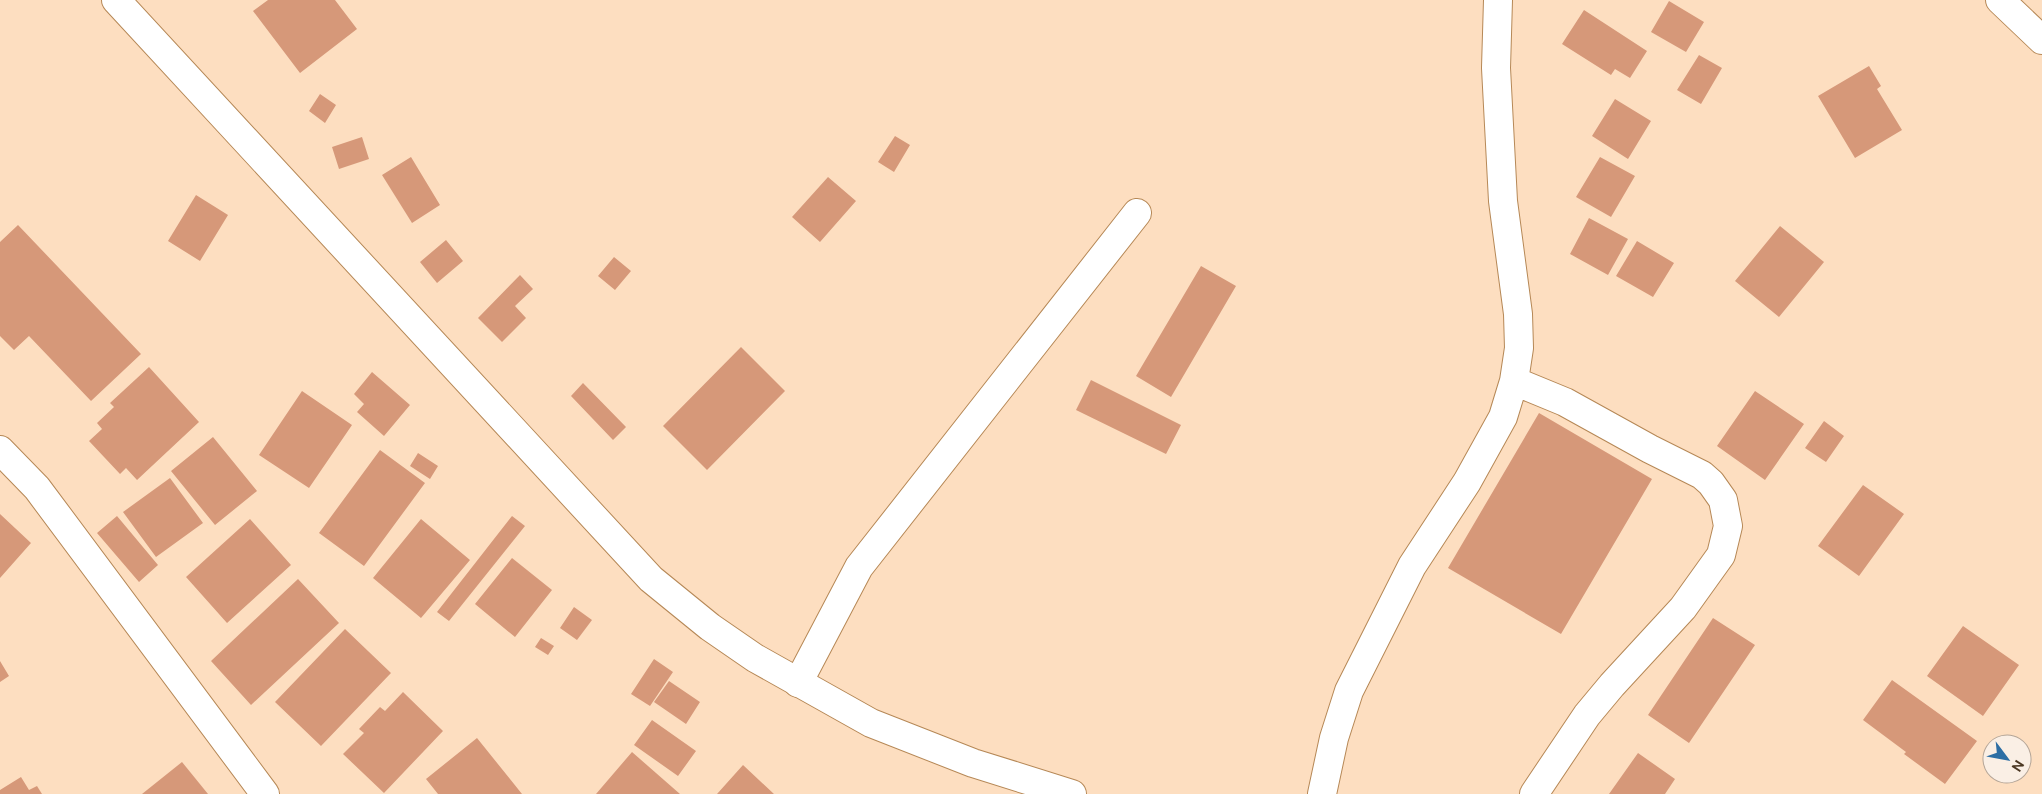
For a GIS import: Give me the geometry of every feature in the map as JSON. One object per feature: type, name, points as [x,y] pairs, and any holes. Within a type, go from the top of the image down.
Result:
[{"type":"street","points":[[116,0],[651,579],[718,632],[755,658],[872,723],[974,763],[1072,794]]},
{"type":"street","points":[[1322,794],[1334,738],[1349,691],[1412,566],[1467,482],[1503,417],[1514,380],[1519,348],[1518,314],[1503,201],[1496,68],[1498,0]]},
{"type":"street","points":[[2000,0],[2042,40]]},
{"type":"street","points":[[798,683],[860,567],[1137,213]]},
{"type":"street","points":[[1514,380],[1565,402],[1650,449],[1702,475],[1711,483],[1723,500],[1728,526],[1721,555],[1716,563],[1683,608],[1587,715],[1534,794]]},
{"type":"street","points":[[0,450],[37,488],[265,794]]},
{"type":"building","points":[[268,0],[335,0],[357,29],[300,73],[253,11]]},
{"type":"building","points":[[1669,1],[1704,22],[1686,52],[1651,32]]},
{"type":"building","points":[[1584,10],[1647,51],[1630,78],[1615,69],[1611,75],[1562,44]]},
{"type":"building","points":[[1699,55],[1722,68],[1701,104],[1677,90]]},
{"type":"building","points":[[1869,66],[1881,86],[1877,89],[1902,130],[1855,158],[1818,96]]},
{"type":"building","points":[[320,94],[336,105],[325,123],[309,111]]},
{"type":"building","points":[[1615,99],[1651,121],[1628,159],[1592,136]]},
{"type":"building","points":[[895,136],[910,145],[894,172],[878,162]]},
{"type":"building","points":[[362,137],[369,159],[339,169],[332,147]]},
{"type":"building","points":[[411,157],[440,205],[412,223],[382,175]]},
{"type":"building","points":[[1600,157],[1635,176],[1611,217],[1576,197]]},
{"type":"building","points":[[828,177],[856,201],[820,242],[792,217]]},
{"type":"building","points":[[196,195],[228,215],[200,261],[168,241]]},
{"type":"building","points":[[1589,218],[1628,239],[1608,275],[1570,254]]},
{"type":"building","points":[[18,225],[141,354],[91,401],[29,336],[14,350],[0,336],[0,242]]},
{"type":"building","points":[[1780,226],[1824,262],[1779,317],[1735,281]]},
{"type":"building","points":[[446,240],[463,261],[437,283],[420,262]]},
{"type":"building","points":[[1637,241],[1674,263],[1653,297],[1616,276]]},
{"type":"building","points":[[614,257],[631,271],[615,290],[598,276]]},
{"type":"building","points":[[1201,266],[1236,286],[1171,397],[1136,376]]},
{"type":"building","points":[[520,275],[533,289],[515,306],[526,318],[502,342],[478,318]]},
{"type":"building","points":[[741,347],[785,391],[707,470],[663,426]]},
{"type":"building","points":[[149,367],[199,422],[137,480],[126,468],[120,474],[89,441],[102,429],[97,423],[114,407],[110,403]]},
{"type":"building","points":[[372,372],[410,405],[384,436],[357,412],[364,404],[354,394]]},
{"type":"building","points":[[1091,380],[1181,425],[1166,454],[1076,410]]},
{"type":"building","points":[[583,383],[626,427],[613,440],[571,396]]},
{"type":"building","points":[[302,391],[352,425],[309,488],[259,455]]},
{"type":"building","points":[[1755,391],[1804,424],[1765,480],[1717,446]]},
{"type":"building","points":[[1539,413],[1652,479],[1561,634],[1448,568]]},
{"type":"building","points":[[1824,421],[1844,436],[1826,462],[1805,448]]},
{"type":"building","points":[[213,437],[257,491],[215,525],[171,471]]},
{"type":"building","points":[[380,450],[425,483],[364,566],[319,533]]},
{"type":"building","points":[[418,453],[438,466],[430,479],[410,466]]},
{"type":"building","points":[[170,478],[203,523],[156,557],[123,512]]},
{"type":"building","points":[[1863,485],[1904,514],[1859,576],[1818,546]]},
{"type":"building","points":[[0,514],[31,543],[0,578]]},
{"type":"building","points":[[117,516],[158,565],[139,582],[97,533]]},
{"type":"building","points":[[512,516],[525,526],[449,621],[437,612]]},
{"type":"building","points":[[250,519],[291,565],[227,623],[186,577]]},
{"type":"building","points":[[421,519],[470,560],[421,618],[373,578]]},
{"type":"building","points":[[512,558],[552,590],[515,637],[475,604]]},
{"type":"building","points":[[298,579],[339,623],[251,705],[211,661]]},
{"type":"building","points":[[574,607],[592,620],[577,640],[560,628]]},
{"type":"building","points":[[1713,618],[1755,645],[1689,743],[1648,715]]},
{"type":"building","points":[[1963,626],[2019,665],[1983,716],[1927,676]]},
{"type":"building","points":[[345,629],[391,673],[321,746],[275,702]]},
{"type":"building","points":[[541,638],[554,646],[548,655],[535,647]]},
{"type":"building","points":[[654,659],[673,672],[650,706],[631,694]]},
{"type":"building","points":[[0,661],[9,676],[0,682]]},
{"type":"building","points":[[1892,680],[1977,741],[1945,784],[1904,754],[1906,752],[1863,720]]},
{"type":"building","points":[[669,681],[700,702],[686,724],[654,702]]},
{"type":"building","points":[[403,692],[443,731],[384,793],[343,754],[364,733],[359,729],[380,707],[385,711]]},
{"type":"building","points":[[652,720],[696,751],[678,776],[634,745]]},
{"type":"building","points":[[477,738],[522,794],[438,794],[426,779]]},
{"type":"building","points":[[632,752],[680,794],[596,794]]},
{"type":"building","points":[[1638,753],[1675,779],[1665,794],[1609,794]]},
{"type":"building","points":[[182,762],[208,794],[142,794]]},
{"type":"building","points":[[743,765],[774,794],[717,794]]},
{"type":"building","points":[[21,777],[29,790],[37,786],[42,794],[0,794],[0,790]]}]
